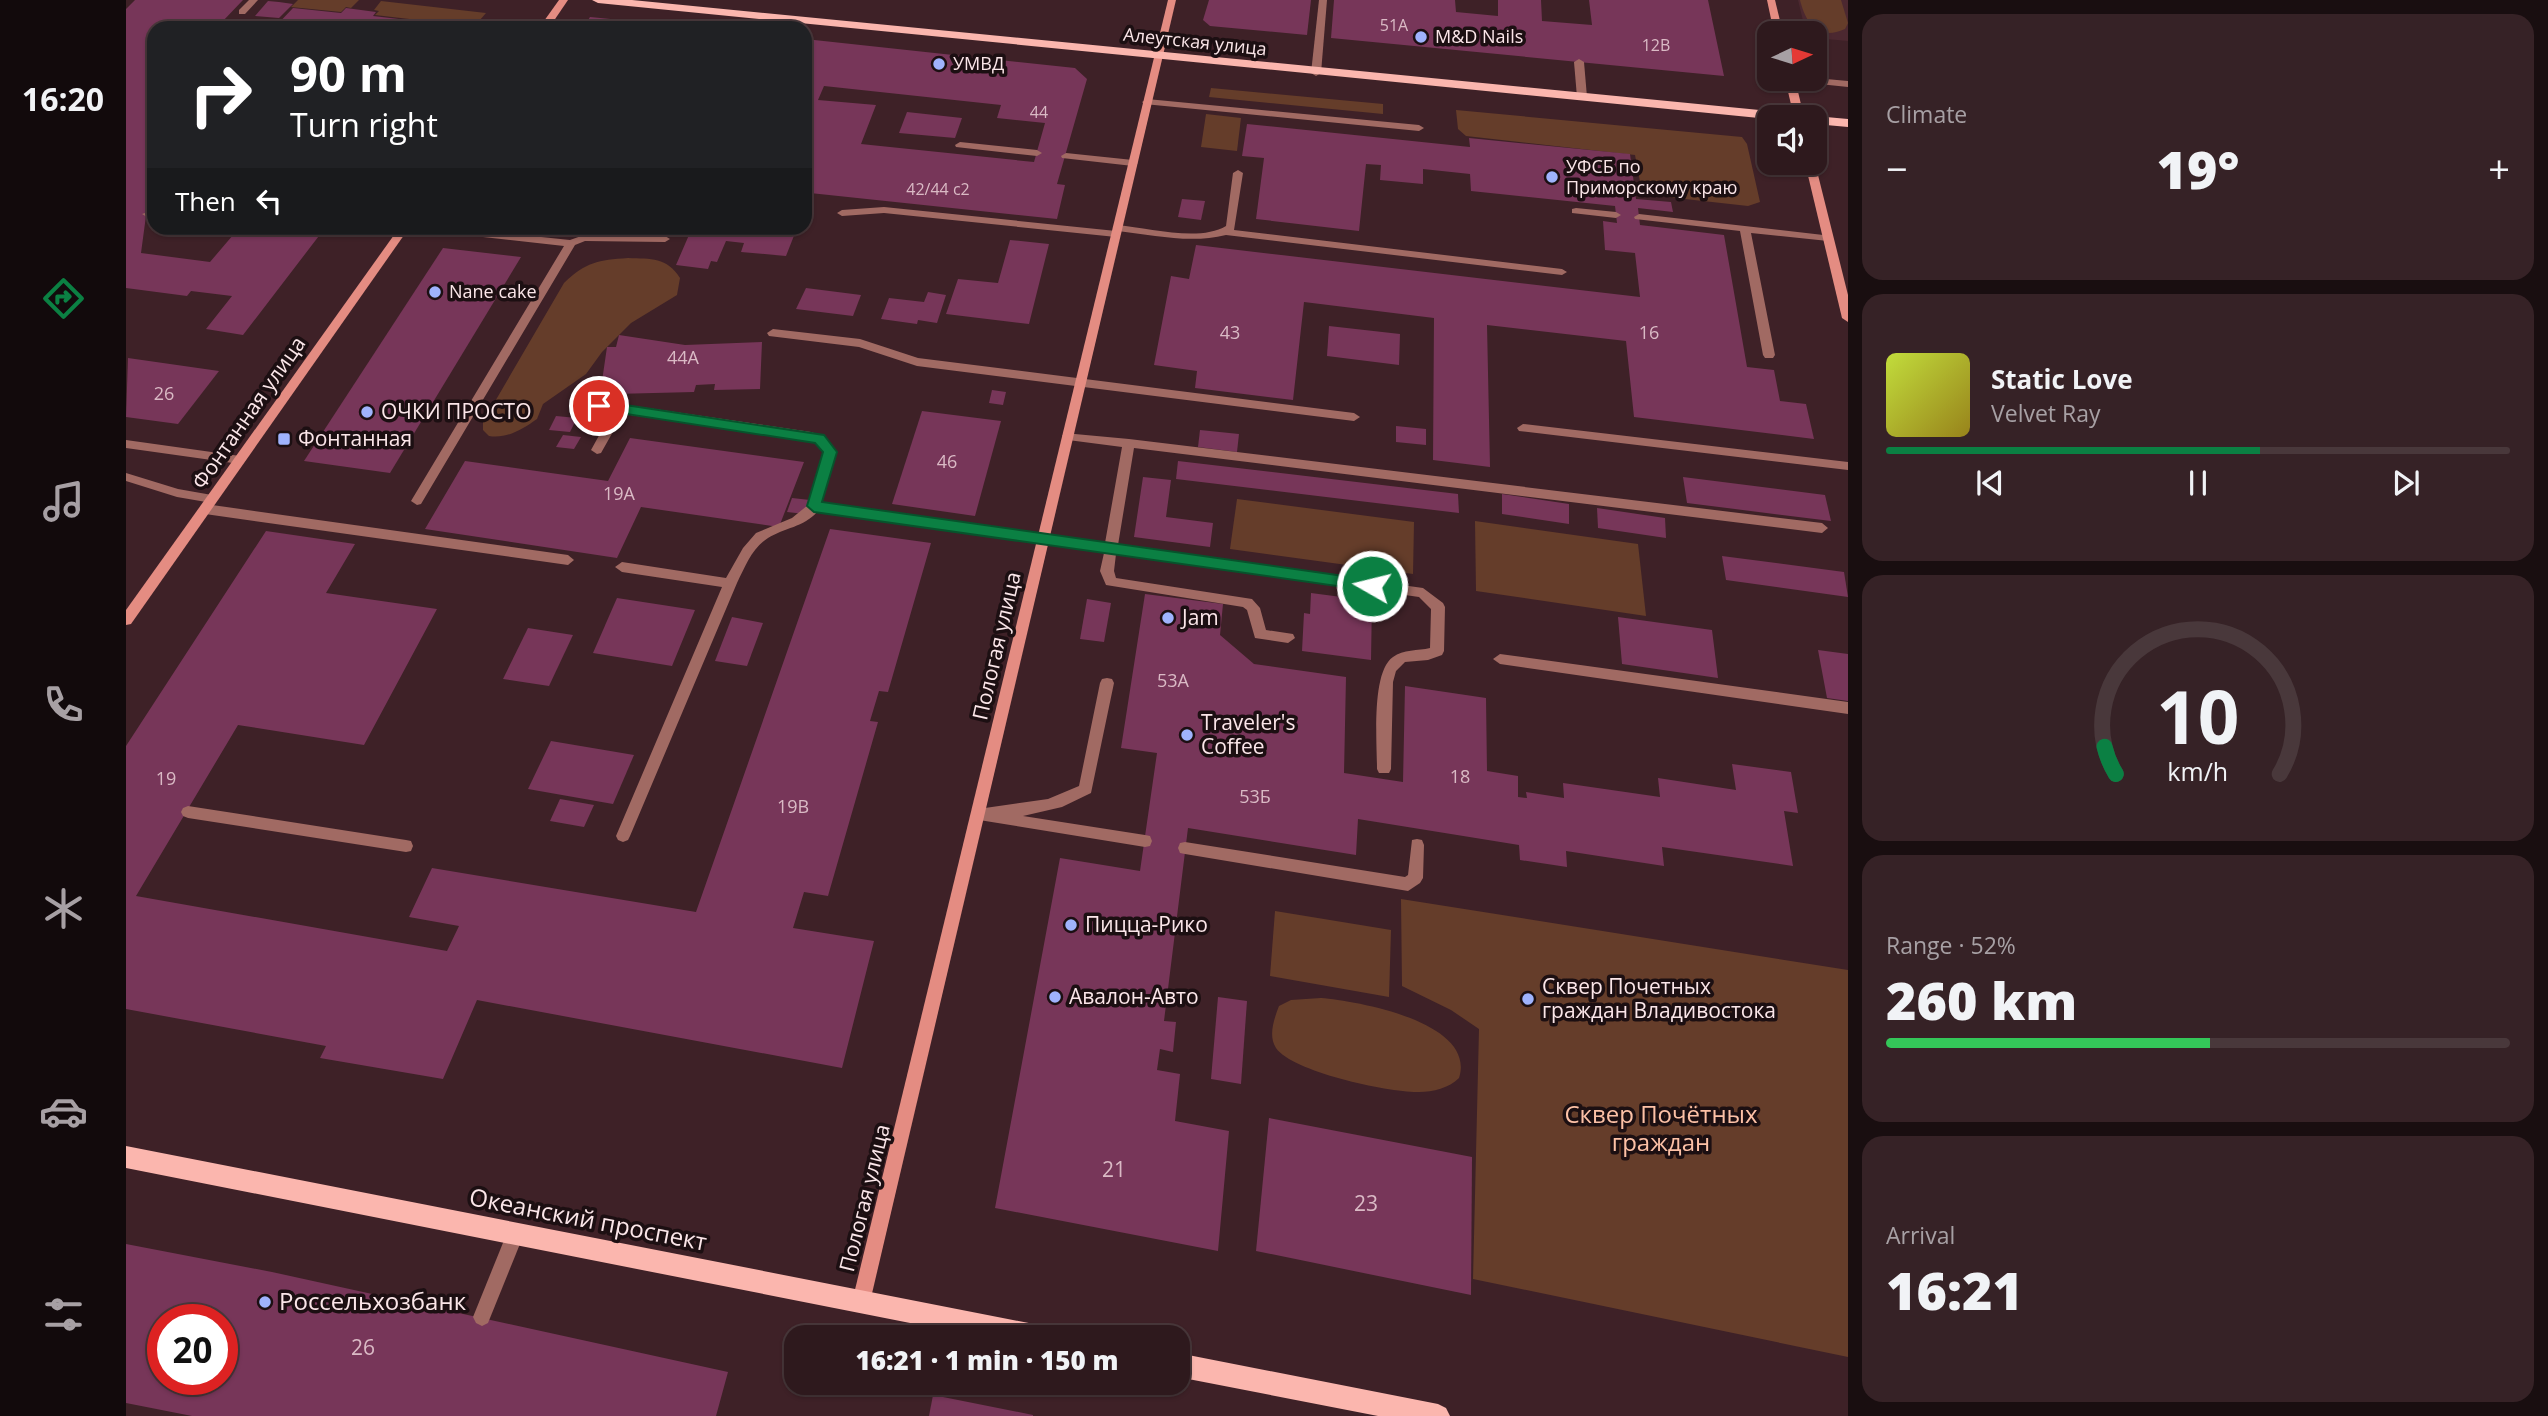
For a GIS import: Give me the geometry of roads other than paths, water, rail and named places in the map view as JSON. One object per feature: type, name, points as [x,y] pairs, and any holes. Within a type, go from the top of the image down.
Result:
[{"type":"main road","points":[[549,21],[564,0]]},
{"type":"main road","name":"Алеутская улица","points":[[598,0],[812,21]]},
{"type":"main road","name":"Пологая улица","points":[[861,1302],[1172,0]]},
{"type":"main road","points":[[1771,0],[1776,21]]},
{"type":"main road","name":"Алеутская улица","points":[[812,21],[1757,114]]},
{"type":"main road","points":[[1827,121],[1848,123]]},
{"type":"main road","points":[[1813,175],[1846,300],[1848,318]]},
{"type":"main road","name":"Фонтанная улица","points":[[126,620],[399,235]]},
{"type":"main road","name":"Океанский проспект","points":[[126,1157],[977,1325]]},
{"type":"main road","points":[[1190,1366],[1438,1416]]},
{"type":"lane","points":[[242,12],[254,0]]},
{"type":"lane","points":[[1317,72],[1323,0]]},
{"type":"lane","points":[[1579,62],[1582,97]]},
{"type":"lane","points":[[1827,81],[1848,83]]},
{"type":"lane","points":[[1147,102],[1419,128]]},
{"type":"lane","points":[[960,145],[1037,153]]},
{"type":"lane","points":[[1066,156],[1133,163]]},
{"type":"lane","points":[[1227,232],[1231,227],[1238,173]]},
{"type":"lane","points":[[842,213],[884,210],[1198,236],[1215,236],[1227,232],[1562,272]]},
{"type":"lane","points":[[1576,211],[1616,215]]},
{"type":"lane","points":[[1639,217],[1828,238]]},
{"type":"lane","points":[[1745,229],[1769,355]]},
{"type":"lane","points":[[496,235],[572,243],[584,239],[665,239]]},
{"type":"lane","points":[[417,501],[577,235]]},
{"type":"lane","points":[[773,333],[860,342],[917,362],[1354,417]]},
{"type":"lane","points":[[579,402],[819,439],[830,452],[814,506],[807,517],[764,535],[752,544],[730,583],[718,617],[623,836]]},
{"type":"lane","points":[[597,450],[619,409]]},
{"type":"lane","points":[[1523,428],[1848,466]]},
{"type":"lane","points":[[1068,436],[1822,528]]},
{"type":"lane","points":[[1129,443],[1107,571],[1111,582],[1247,603],[1253,608],[1260,634],[1288,638]]},
{"type":"lane","points":[[126,444],[240,460]]},
{"type":"lane","points":[[126,477],[208,504],[568,560]]},
{"type":"lane","points":[[814,506],[1423,593],[1438,607],[1437,651],[1406,655],[1395,661],[1389,670],[1384,769]]},
{"type":"lane","points":[[622,568],[730,583]]},
{"type":"lane","points":[[1500,659],[1848,708]]},
{"type":"lane","points":[[978,815],[1052,802],[1071,797],[1086,789],[1107,683]]},
{"type":"lane","points":[[188,812],[406,846]]},
{"type":"lane","points":[[978,815],[1144,841]]},
{"type":"lane","points":[[1185,848],[1408,884],[1415,878],[1417,845]]},
{"type":"lane","points":[[482,1317],[515,1234]]},
{"type":"place","name":"M&D Nails","points":[[1421,37]]},
{"type":"place","name":"УМВД","points":[[939,64]]},
{"type":"place","name":"УФСБ по Приморскому краю","points":[[1552,177]]},
{"type":"place","name":"Nane cake","points":[[435,292]]},
{"type":"place","name":"ОЧКИ ПРОСТО","points":[[367,412]]},
{"type":"place","name":"Фонтанная","points":[[284,439]]},
{"type":"place","name":"Jam","points":[[1168,618]]},
{"type":"place","name":"Traveler's Coffee","points":[[1187,735]]},
{"type":"place","name":"Пицца-Рико","points":[[1071,925]]},
{"type":"place","name":"Авалон-Авто","points":[[1055,997]]},
{"type":"place","name":"Сквер Почетных граждан Владивостока","points":[[1528,999]]},
{"type":"place","name":"Россельхозбанк","points":[[265,1302]]},
{"type":"park label","name":"Сквер Почётных граждан","points":[[1661,1129]]}]
